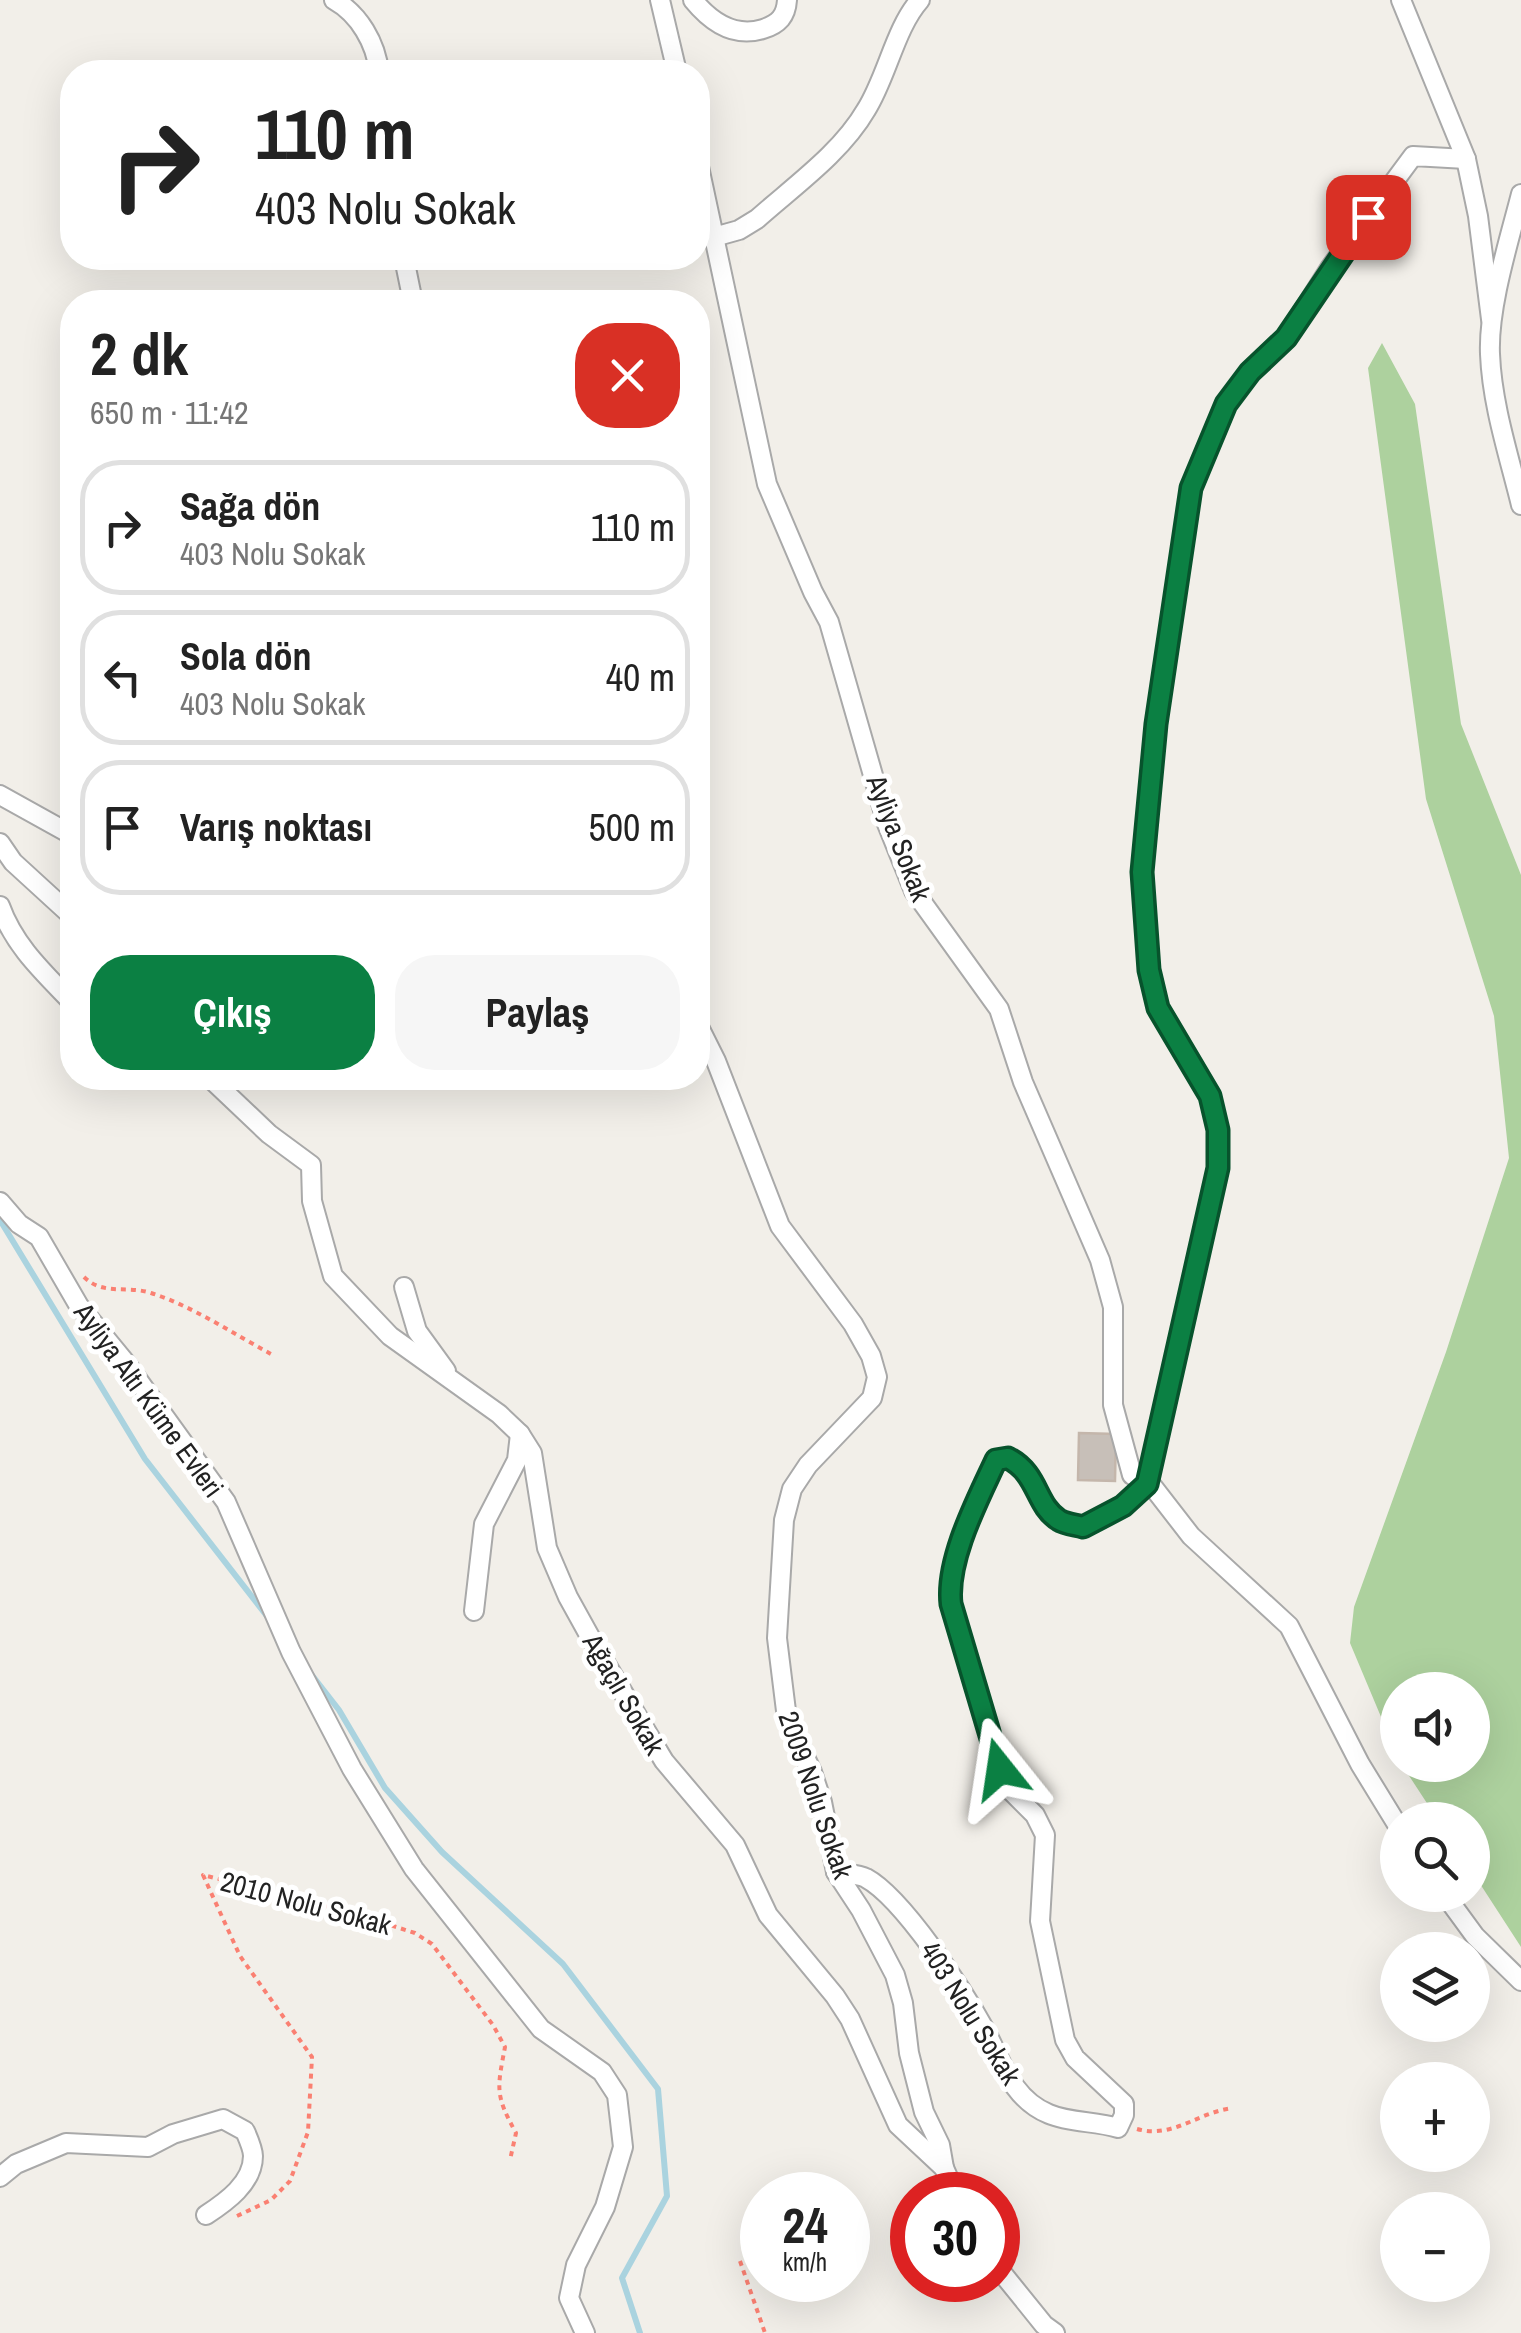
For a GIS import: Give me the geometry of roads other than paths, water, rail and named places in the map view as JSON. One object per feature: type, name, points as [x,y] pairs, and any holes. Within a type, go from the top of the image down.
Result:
[{"type":"street","points":[[334,0],[353,11],[377,60]]},
{"type":"street","points":[[660,0],[673,60]]},
{"type":"street","points":[[692,0],[719,24],[746,34],[774,26],[786,11],[786,0]]},
{"type":"street","points":[[714,237],[739,230],[757,219],[859,123],[893,56],[909,12],[920,0]]},
{"type":"street","points":[[1401,0],[1466,159],[1478,216],[1491,319],[1492,388],[1521,505]]},
{"type":"street","points":[[1147,1484],[1218,1168],[1218,1130],[1210,1096],[1158,1008],[1149,970],[1142,872],[1156,724],[1191,488],[1226,404],[1250,372],[1286,338],[1330,268],[1413,156],[1466,159]]},
{"type":"street","points":[[1491,319],[1521,194]]},
{"type":"street","name":"Ayliya Sokak","points":[[710,218],[767,484],[829,622],[887,824],[914,892],[999,1010],[1023,1082],[1100,1260],[1113,1307],[1113,1405],[1132,1476],[1153,1488],[1191,1536],[1289,1626],[1383,1802]]},
{"type":"street","points":[[0,795],[60,829]]},
{"type":"street","points":[[0,843],[7,861],[60,907]]},
{"type":"street","points":[[0,906],[32,962],[60,990]]},
{"type":"street","name":"2009 Nolu Sokak","points":[[710,1050],[780,1226],[853,1324],[872,1356],[877,1376],[872,1398],[808,1466],[792,1489],[784,1520],[777,1638],[787,1720],[822,1802],[836,1872],[895,1975],[903,2002],[909,2053],[944,2168]]},
{"type":"street","points":[[224,1090],[270,1134],[312,1165],[312,1201],[333,1276],[390,1336],[499,1414],[520,1434],[517,1460],[484,1524],[474,1611]]},
{"type":"street","points":[[228,1090],[231,1096]]},
{"type":"street","name":"Ayliya Altı Küme Evleri","points":[[0,1202],[19,1224],[39,1237],[79,1306],[125,1362],[226,1502],[291,1652],[352,1769],[414,1869],[541,2029],[602,2072],[617,2095],[623,2148],[605,2208],[576,2265],[569,2298],[585,2333]]},
{"type":"street","points":[[404,1288],[417,1331],[455,1383]]},
{"type":"street","name":"Ağaçlı Sokak","points":[[520,1434],[532,1453],[547,1548],[594,1644],[664,1761],[735,1845],[768,1916],[850,2019],[898,2125],[946,2172]]},
{"type":"street","name":"403 Nolu Sokak","points":[[836,1872],[865,1878],[905,1911],[968,2003],[1004,2074],[1019,2092],[1048,2114],[1118,2128],[1124,2104],[1075,2058],[1065,2040],[1040,1922],[1045,1835],[1036,1815],[1012,1792],[1000,1769],[949,1588],[953,1565],[996,1460],[1008,1458],[1023,1466],[1047,1508],[1060,1521],[1083,1527],[1123,1506],[1147,1484]]},
{"type":"street","points":[[1457,1912],[1475,1936],[1521,1981]]},
{"type":"street","points":[[0,2177],[16,2164],[66,2143],[148,2147],[173,2134],[223,2119],[246,2132],[253,2156],[246,2181],[206,2215]]},
{"type":"street","points":[[1020,2295],[1054,2333]]},
{"type":"waterway","points":[[0,1220],[145,1459],[270,1620]]},
{"type":"waterway","points":[[311,1674],[339,1710],[385,1788],[442,1852],[563,1964],[658,2089],[667,2196],[622,2278],[640,2333]]}]
